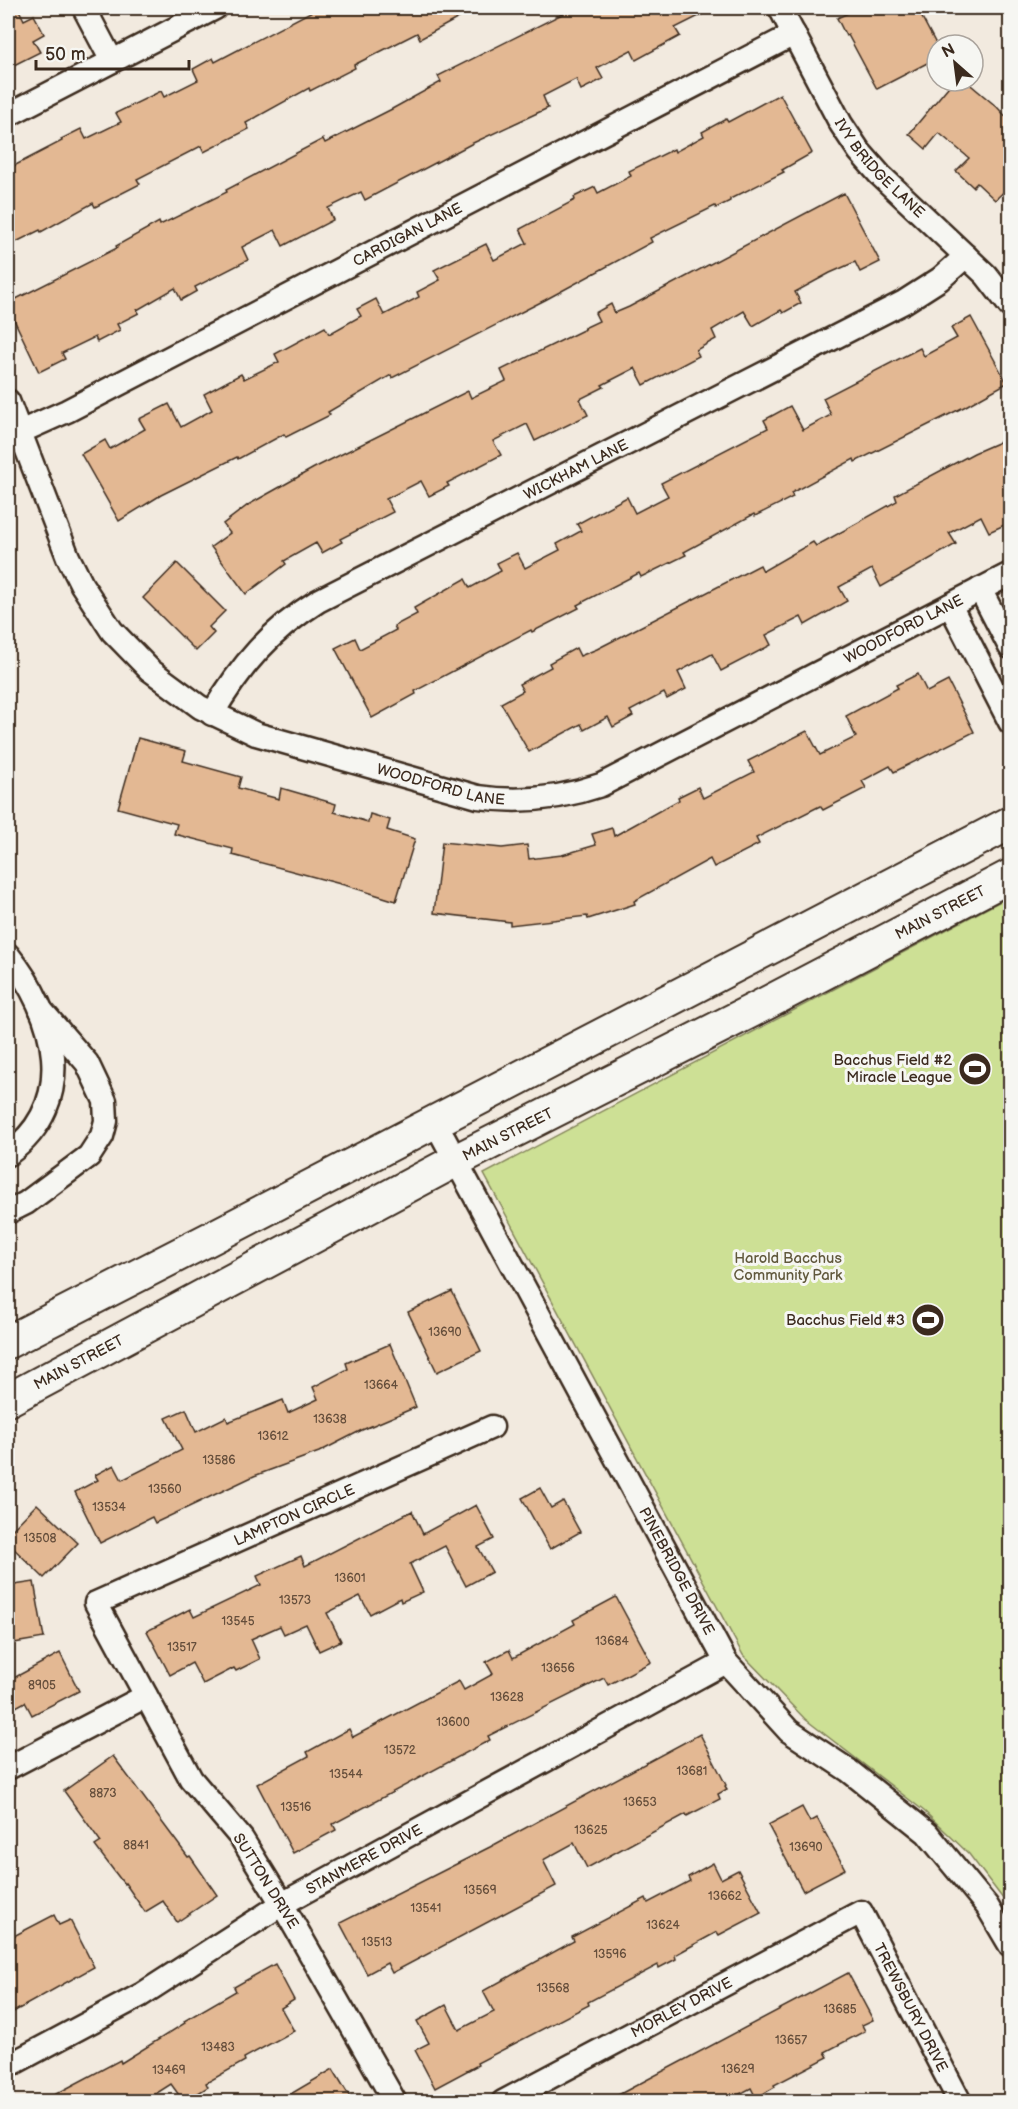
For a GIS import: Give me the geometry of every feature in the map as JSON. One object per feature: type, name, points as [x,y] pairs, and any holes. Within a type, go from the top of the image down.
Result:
[{"type":"main road","points":[[8,1342],[1011,823]]},
{"type":"main road","name":"MAIN STREET","points":[[8,1400],[455,1161],[1011,876]]},
{"type":"street","points":[[84,8],[112,61]]},
{"type":"street","points":[[8,116],[215,8]]},
{"type":"street","name":"IVY BRIDGE LANE","points":[[780,8],[841,124],[859,151],[880,175],[994,284],[1011,306]]},
{"type":"street","name":"CARDIGAN LANE","points":[[20,432],[78,406],[794,34]]},
{"type":"street","name":"WICKHAM LANE","points":[[212,714],[233,679],[262,644],[318,601],[904,302],[940,279],[966,256]]},
{"type":"street","name":"WOODFORD LANE","points":[[8,401],[68,557],[98,612],[150,670],[187,699],[212,714],[256,734],[459,793],[497,800],[524,801],[550,798],[582,791],[619,777],[1011,574]]},
{"type":"street","points":[[980,589],[1011,647]]},
{"type":"street","points":[[950,605],[1011,722]]},
{"type":"street","points":[[8,957],[24,977],[41,1010],[54,1055],[51,1090],[46,1106],[33,1129],[8,1154]]},
{"type":"street","points":[[8,1212],[26,1203],[89,1156],[102,1136],[106,1121],[105,1101],[87,1063],[41,1010]]},
{"type":"street","name":"PINEBRIDGE DRIVE","points":[[435,1122],[726,1662],[789,1731],[848,1770],[927,1833],[987,1906],[1011,1945]]},
{"type":"street","name":"LAMPTON CIRCLE","points":[[96,1603],[492,1427]]},
{"type":"street","name":"SUTTON DRIVE","points":[[96,1603],[191,1779],[242,1839],[282,1904],[395,2102]]},
{"type":"street","name":"STANMERE DRIVE","points":[[8,2066],[141,1995],[282,1904],[726,1662]]},
{"type":"street","points":[[8,1768],[146,1696]]},
{"type":"street","name":"MORLEY DRIVE","points":[[503,2102],[861,1912]]},
{"type":"street","name":"TREWSBURY DRIVE","points":[[861,1912],[960,2102]]},
{"type":"green space","name":"Harold Bacchus Community Park","points":[[1010,896],[1010,1908],[969,1854],[924,1811],[805,1719],[743,1655],[484,1174]]},
{"type":"building","points":[[8,8],[18,8],[24,20],[34,15],[44,34],[33,40],[40,52],[8,68]]},
{"type":"building","points":[[318,8],[477,8],[420,39],[417,33],[354,65],[355,68],[310,91],[309,88],[246,123],[249,129],[204,152],[201,146],[137,179],[140,184],[95,207],[93,203],[41,232],[40,230],[8,246],[8,169],[81,129],[86,139],[121,122],[116,113],[161,91],[164,97],[198,80],[193,69],[213,58],[215,62]]},
{"type":"building","points":[[574,8],[715,8],[675,28],[680,36],[636,60],[631,50],[597,68],[603,79],[581,90],[576,79],[543,96],[548,108],[473,143],[365,200],[361,192],[328,208],[333,220],[283,246],[275,230],[242,247],[248,260],[195,287],[197,291],[181,300],[175,288],[137,310],[139,313],[117,324],[120,330],[97,342],[95,337],[62,353],[65,359],[39,372],[8,303],[117,248],[116,246],[159,222],[160,225],[227,192],[226,190],[323,139],[325,143],[392,109],[441,82],[438,76]]},
{"type":"building","points":[[846,8],[917,8],[930,33],[925,33],[925,64],[877,89],[837,18],[848,13]]},
{"type":"building","points":[[943,93],[980,93],[1011,122],[1011,185],[995,200],[977,183],[973,187],[956,171],[969,158],[939,133],[926,149],[909,134]]},
{"type":"building","points":[[780,94],[812,153],[782,170],[784,172],[716,208],[715,206],[650,238],[652,242],[545,300],[392,378],[391,375],[328,412],[330,415],[286,437],[284,434],[238,459],[237,457],[161,495],[119,521],[81,454],[105,440],[110,449],[145,429],[139,419],[169,404],[181,427],[212,410],[204,394],[241,374],[244,379],[279,362],[275,354],[325,327],[329,334],[361,316],[357,309],[376,299],[384,315],[419,297],[417,292],[440,280],[434,270],[486,244],[494,260],[527,243],[520,229],[575,200],[574,197],[595,187],[598,193],[631,176],[629,171],[674,149],[675,152],[704,136],[702,132],[726,119],[728,122]]},
{"type":"building","points":[[844,193],[880,262],[860,272],[855,262],[830,273],[795,292],[801,303],[783,313],[781,310],[753,326],[744,311],[712,330],[716,339],[696,350],[699,356],[644,385],[635,368],[602,385],[604,387],[580,399],[588,415],[535,441],[527,424],[493,441],[501,455],[447,483],[449,486],[429,496],[421,481],[386,499],[393,512],[340,539],[342,542],[322,553],[316,543],[284,561],[286,564],[246,594],[211,547],[230,533],[223,524],[248,505],[314,468],[468,391],[471,398],[506,381],[501,370],[599,321],[595,313],[611,304],[615,313],[629,307]]},
{"type":"building","points":[[971,317],[1007,383],[855,462],[854,459],[791,493],[793,497],[755,516],[754,514],[684,552],[686,555],[641,577],[639,573],[577,605],[579,608],[532,632],[531,630],[415,691],[416,694],[372,718],[335,648],[355,638],[360,649],[396,630],[394,626],[417,614],[414,608],[465,579],[470,588],[501,571],[497,563],[517,553],[525,568],[560,550],[557,544],[581,531],[577,524],[627,497],[635,513],[668,496],[661,483],[768,428],[764,420],[790,406],[803,430],[831,415],[823,398],[920,348],[924,356],[957,338],[951,328]]},
{"type":"building","points":[[1011,437],[1011,522],[989,532],[981,516],[949,533],[956,544],[881,587],[872,569],[839,587],[847,601],[805,625],[801,617],[766,635],[771,645],[721,671],[712,654],[678,672],[686,689],[667,699],[664,693],[630,711],[633,716],[613,727],[608,717],[584,730],[581,724],[529,752],[501,703],[523,691],[519,684],[551,667],[549,663],[576,648],[580,656],[597,649],[760,565],[763,571],[813,542],[816,546],[897,501],[895,495],[974,453]]},
{"type":"building","points":[[177,563],[225,611],[209,627],[214,633],[196,651],[143,598]]},
{"type":"building","points":[[918,674],[927,692],[948,681],[974,732],[894,772],[890,766],[862,781],[866,788],[823,810],[820,806],[756,838],[759,844],[714,867],[710,859],[634,901],[635,904],[588,919],[587,916],[510,925],[510,922],[434,913],[442,842],[502,848],[527,845],[529,859],[562,855],[596,845],[592,834],[612,828],[614,836],[698,787],[703,798],[754,772],[748,761],[807,731],[820,755],[856,737],[846,716],[898,688],[896,685]]},
{"type":"building","points":[[138,738],[186,751],[183,761],[241,777],[238,788],[279,799],[281,788],[336,804],[334,812],[368,822],[370,814],[390,820],[387,830],[415,839],[396,901],[232,855],[233,849],[174,834],[177,824],[118,808]]},
{"type":"building","points":[[452,1291],[481,1351],[437,1372],[408,1312]]},
{"type":"building","points":[[390,1344],[416,1407],[362,1430],[319,1452],[254,1476],[155,1523],[152,1517],[100,1543],[75,1492],[98,1480],[95,1475],[114,1465],[122,1480],[182,1450],[166,1418],[186,1409],[196,1432],[226,1417],[228,1422],[283,1400],[288,1413],[318,1399],[313,1387],[348,1369],[346,1363]]},
{"type":"building","points":[[540,1488],[551,1508],[563,1501],[580,1532],[550,1549],[522,1498]]},
{"type":"building","points":[[37,1504],[78,1543],[44,1578],[8,1543],[8,1534]]},
{"type":"building","points":[[476,1505],[494,1539],[478,1547],[492,1572],[466,1586],[445,1546],[410,1564],[423,1592],[401,1602],[400,1598],[370,1614],[360,1596],[327,1613],[341,1641],[319,1651],[306,1624],[284,1634],[280,1626],[251,1639],[260,1659],[236,1671],[234,1668],[203,1684],[192,1663],[170,1675],[147,1631],[190,1609],[194,1617],[261,1585],[257,1576],[301,1556],[305,1566],[412,1511],[423,1534]]},
{"type":"building","points":[[34,1582],[44,1638],[8,1644],[8,1586]]},
{"type":"building","points":[[616,1597],[651,1662],[608,1685],[604,1678],[488,1736],[490,1740],[333,1824],[336,1830],[293,1853],[257,1784],[309,1756],[307,1752],[349,1729],[353,1737],[459,1681],[464,1690],[493,1674],[486,1662],[509,1650],[513,1658],[575,1624],[573,1620]]},
{"type":"building","points":[[60,1653],[79,1691],[32,1715],[25,1702],[16,1707],[8,1690],[8,1681]]},
{"type":"building","points":[[700,1734],[726,1785],[727,1789],[718,1794],[720,1799],[687,1816],[686,1814],[587,1868],[574,1843],[543,1860],[556,1886],[392,1973],[387,1963],[367,1974],[340,1923],[490,1847]]},
{"type":"building","points":[[113,1756],[217,1895],[177,1922],[163,1901],[145,1912],[95,1846],[101,1842],[64,1791]]},
{"type":"building","points":[[802,1807],[810,1822],[817,1818],[845,1869],[803,1891],[768,1825]]},
{"type":"building","points":[[713,1863],[721,1879],[738,1870],[761,1913],[719,1935],[717,1932],[675,1955],[676,1959],[659,1968],[658,1965],[588,2002],[589,2005],[477,2063],[478,2065],[435,2088],[415,2050],[429,2043],[417,2021],[446,2005],[459,2030],[494,2012],[483,1991],[574,1941],[572,1937],[646,1898],[648,1903],[690,1881],[688,1877]]},
{"type":"building","points":[[54,1915],[59,1925],[70,1920],[94,1967],[8,2015],[8,1939]]},
{"type":"building","points":[[275,1964],[294,2000],[281,2008],[294,2031],[244,2058],[245,2061],[206,2083],[208,2087],[184,2102],[171,2084],[143,2102],[41,2102],[120,2060],[121,2063],[185,2023],[184,2021],[236,1991],[234,1987]]},
{"type":"building","points":[[848,1973],[873,2020],[862,2025],[865,2031],[825,2052],[828,2057],[774,2085],[775,2087],[756,2098],[751,2088],[725,2102],[605,2102]]},
{"type":"building","points":[[333,2069],[353,2102],[277,2102]]},
{"type":"place","name":"Bacchus Field #2 Miracle League","points":[[975,1069]]},
{"type":"place","name":"Bacchus Field #3","points":[[928,1320]]}]
